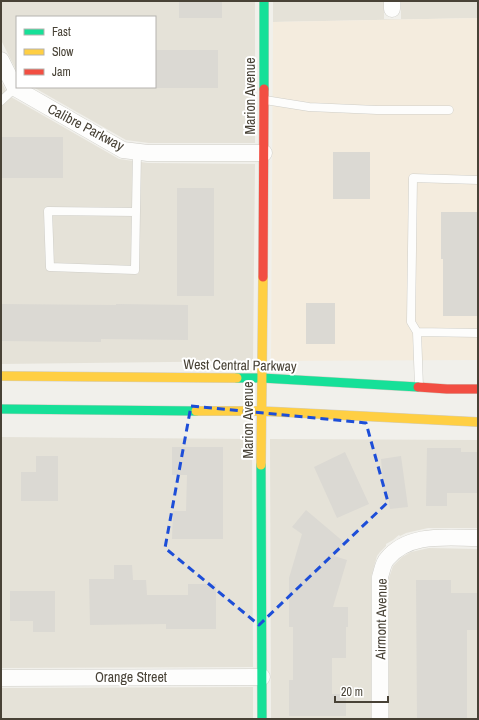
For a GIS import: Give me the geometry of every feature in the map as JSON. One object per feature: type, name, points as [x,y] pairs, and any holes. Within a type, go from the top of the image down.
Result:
[{"type":"main road","name":"Marion Avenue","points":[[262,719],[261,411],[264,1]]},
{"type":"main road","name":"West Central Parkway","points":[[1,376],[262,378],[447,389],[478,389]]},
{"type":"main road","points":[[1,409],[261,411],[478,422]]},
{"type":"street","points":[[1,60],[15,88]]},
{"type":"street","name":"Calibre Parkway","points":[[15,88],[123,150],[148,153],[264,153]]},
{"type":"street","name":"Airmont Avenue","points":[[380,719],[380,576],[386,560],[398,549],[408,543],[428,538],[478,538]]},
{"type":"street","name":"Orange Street","points":[[1,678],[262,677]]},
{"type":"lane","points":[[1,101],[15,88]]},
{"type":"lane","points":[[264,100],[309,107],[376,110],[449,110]]},
{"type":"lane","points":[[136,212],[48,211],[50,267],[135,270],[136,212],[137,152]]},
{"type":"lane","points":[[419,387],[417,332],[411,322],[413,178],[478,180]]},
{"type":"lane","points":[[417,332],[478,333]]},
{"type":"highlighted area","points":[[191,406],[366,423],[388,502],[259,625],[165,548]]},
{"type":"shaded area","points":[[1,1],[255,1],[255,143],[149,143],[126,140],[35,88],[156,88],[156,16],[16,16],[16,70],[1,40]]},
{"type":"shaded area","points":[[273,1],[384,1],[384,19],[401,19],[401,1],[478,1],[478,18],[273,22]]},
{"type":"shaded area","points":[[478,18],[478,360],[271,361],[273,22]]},
{"type":"shaded area","points":[[1,81],[7,93],[11,97],[119,159],[148,163],[255,164],[253,361],[1,364]]},
{"type":"shaded area","points":[[1,437],[252,439],[253,667],[1,668]]},
{"type":"shaded area","points":[[270,439],[478,440],[478,528],[428,528],[406,533],[400,536],[399,535],[386,544],[377,556],[371,577],[371,719],[271,719]]},
{"type":"shaded area","points":[[429,548],[478,549],[478,719],[389,719],[389,578],[393,566],[402,557],[411,552]]},
{"type":"shaded area","points":[[253,687],[253,719],[1,719],[1,688]]},
{"type":"building","points":[[179,1],[222,1],[222,18],[179,18]]},
{"type":"building","points":[[156,50],[218,50],[218,88],[156,88]]},
{"type":"building","points":[[1,137],[63,137],[63,178],[1,178]]},
{"type":"building","points":[[333,152],[370,152],[370,199],[333,199]]},
{"type":"building","points":[[177,188],[214,188],[214,296],[177,296]]},
{"type":"building","points":[[441,212],[478,212],[478,316],[443,316]]},
{"type":"building","points":[[306,303],[335,303],[335,344],[306,344]]},
{"type":"building","points":[[1,304],[188,305],[188,340],[101,339],[101,342],[1,341]]},
{"type":"building","points":[[172,447],[223,447],[223,539],[172,539],[173,511],[186,511],[187,475],[172,475]]},
{"type":"building","points":[[427,448],[461,448],[461,452],[478,452],[478,493],[447,493],[447,506],[426,506]]},
{"type":"building","points":[[345,452],[369,504],[337,518],[314,467]]},
{"type":"building","points":[[36,456],[58,456],[58,501],[21,501],[21,472],[36,472]]},
{"type":"building","points":[[401,456],[408,507],[390,509],[388,495],[384,497],[381,459]]},
{"type":"building","points":[[306,510],[345,543],[334,556],[347,560],[333,607],[348,607],[348,627],[346,627],[346,658],[332,658],[332,694],[346,694],[346,716],[289,716],[289,680],[293,680],[293,627],[289,627],[289,578],[302,534],[292,527]]},
{"type":"building","points":[[114,565],[132,565],[133,580],[146,580],[147,595],[188,595],[188,584],[216,584],[216,629],[166,629],[166,624],[90,625],[89,579],[114,579]]},
{"type":"building","points":[[416,580],[451,580],[451,593],[478,593],[478,630],[467,630],[467,719],[417,719]]},
{"type":"building","points":[[10,591],[55,591],[55,632],[33,632],[33,621],[10,621]]},
{"type":"traffic: fast","points":[[264,1],[264,89]]},
{"type":"traffic: fast","points":[[237,378],[262,378],[418,387]]},
{"type":"traffic: fast","points":[[1,409],[196,411]]},
{"type":"traffic: fast","points":[[261,465],[262,719]]},
{"type":"traffic: slow","points":[[261,465],[263,277]]},
{"type":"traffic: slow","points":[[1,376],[237,378]]},
{"type":"traffic: slow","points":[[196,411],[261,411],[478,422]]},
{"type":"traffic: jam","points":[[263,277],[264,89]]},
{"type":"traffic: jam","points":[[418,387],[478,389]]}]
